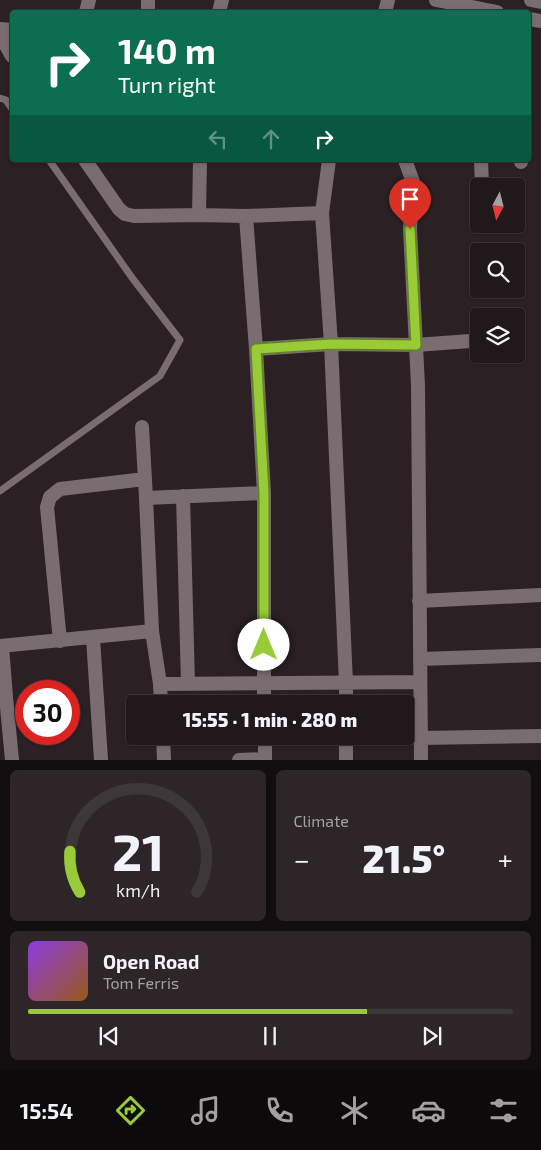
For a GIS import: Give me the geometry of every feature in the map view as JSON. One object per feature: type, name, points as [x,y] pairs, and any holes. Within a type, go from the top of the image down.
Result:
[{"type":"street","points":[[436,0],[472,10]]},
{"type":"street","points":[[531,0],[541,2]]},
{"type":"street","points":[[0,35],[10,52]]},
{"type":"street","points":[[85,162],[119,209],[125,214],[134,216],[246,216],[322,213]]},
{"type":"street","points":[[199,215],[200,162]]},
{"type":"street","points":[[329,162],[322,213],[331,344],[346,695]]},
{"type":"street","points":[[406,162],[413,182],[410,229],[418,385],[421,760]]},
{"type":"street","points":[[481,162],[482,178]]},
{"type":"street","points":[[246,216],[264,493],[264,695]]},
{"type":"street","points":[[256,349],[331,344],[416,345],[470,341]]},
{"type":"street","points":[[142,427],[152,632],[161,695]]},
{"type":"street","points":[[60,641],[47,507],[50,497],[60,489],[145,479]]},
{"type":"street","points":[[146,498],[264,493]]},
{"type":"street","points":[[183,496],[188,684]]},
{"type":"street","points":[[419,601],[541,595]]},
{"type":"street","points":[[12,760],[3,698],[1,646],[152,632]]},
{"type":"street","points":[[93,638],[101,760]]},
{"type":"street","points":[[420,659],[541,655]]},
{"type":"street","points":[[160,684],[420,682]]},
{"type":"street","points":[[421,738],[541,736]]},
{"type":"street","points":[[163,745],[164,760]]},
{"type":"street","points":[[240,760],[265,760],[265,745]]},
{"type":"street","points":[[346,745],[346,760]]},
{"type":"lane","points":[[0,98],[6,100],[10,106]]},
{"type":"lane","points":[[0,491],[160,376],[180,340],[133,279],[50,162]]},
{"type":"route","points":[[264,645],[264,493],[256,349],[331,344],[416,345],[410,229]]}]
